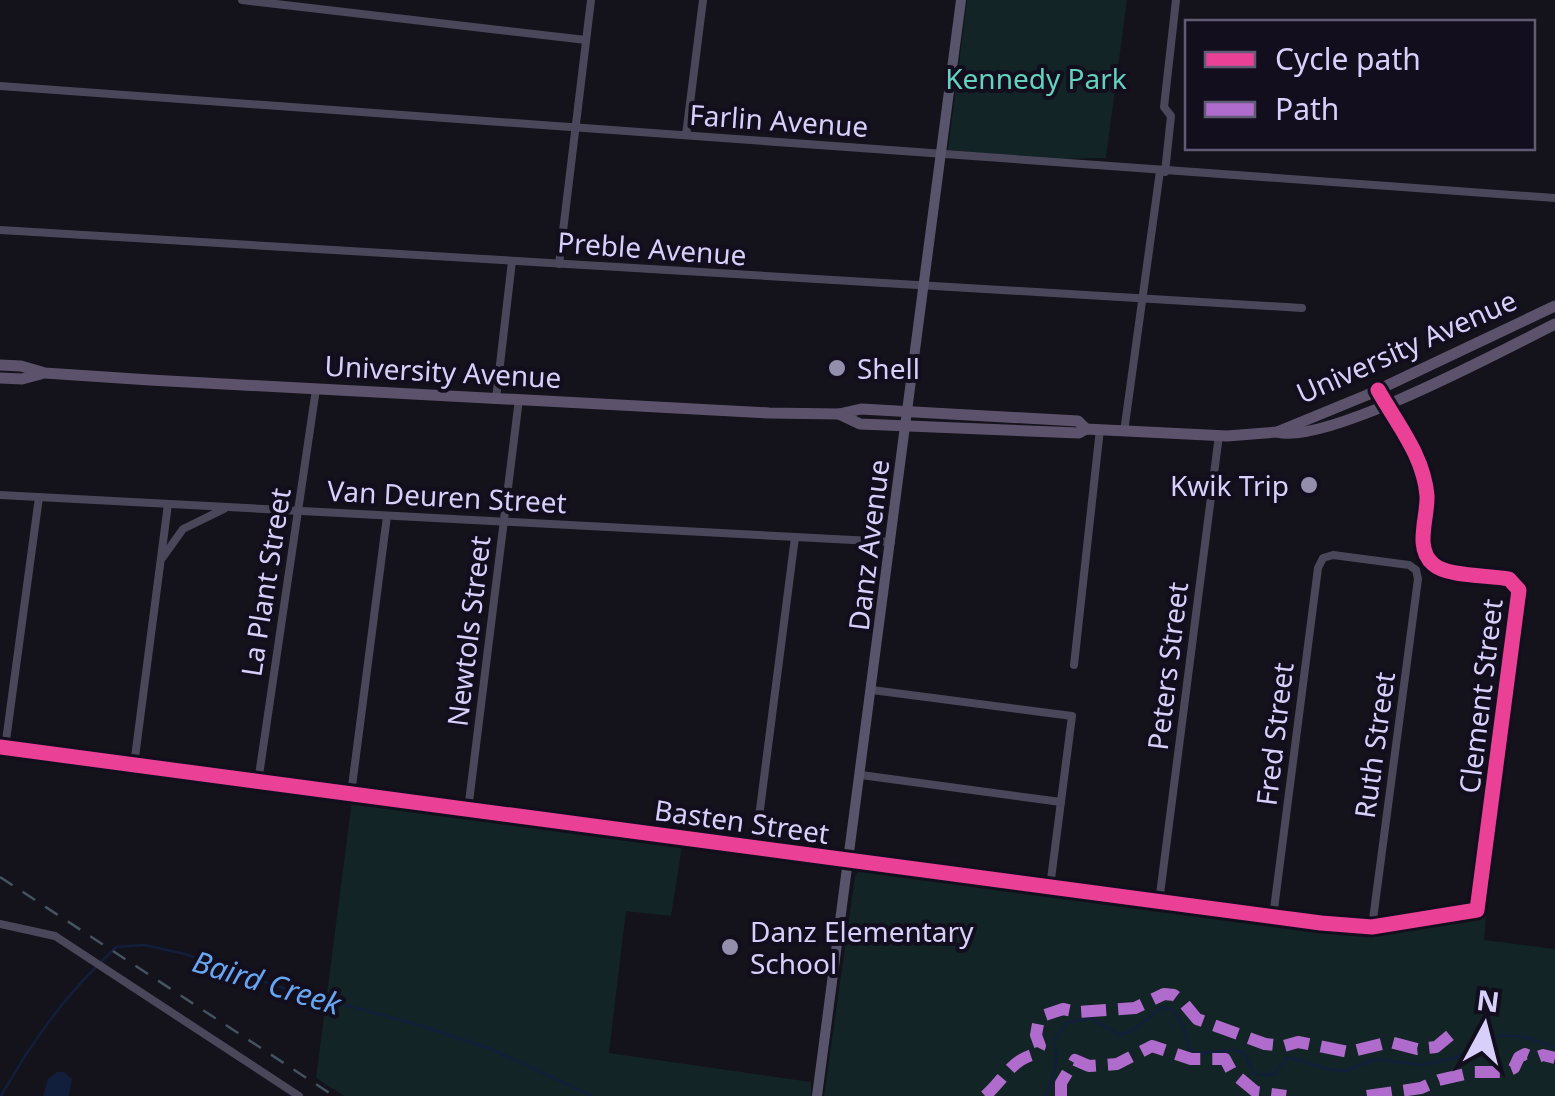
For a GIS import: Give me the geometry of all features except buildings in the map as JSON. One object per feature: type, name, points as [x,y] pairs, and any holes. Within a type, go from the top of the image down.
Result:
[{"type":"main road","name":"University Avenue","points":[[1277,432],[1378,390],[1555,306]]},
{"type":"main road","name":"University Avenue","points":[[839,414],[860,424],[906,427],[1078,433],[1093,429],[1219,436],[1289,434],[1319,429],[1386,404],[1555,324]]},
{"type":"main road","name":"University Avenue","points":[[0,364],[45,373],[496,399],[1078,420],[1093,429]]},
{"type":"main road","name":"University Avenue","points":[[0,378],[22,379],[45,373]]},
{"type":"street","points":[[242,0],[586,40]]},
{"type":"street","points":[[559,264],[592,0]]},
{"type":"street","points":[[686,135],[703,0]]},
{"type":"street","name":"Danz Avenue","points":[[817,1096],[961,0]]},
{"type":"street","points":[[1124,432],[1171,116],[1164,107],[1176,0]]},
{"type":"street","name":"Farlin Avenue","points":[[0,86],[1555,198]]},
{"type":"street","name":"Preble Avenue","points":[[0,230],[1302,308]]},
{"type":"street","points":[[496,399],[512,262]]},
{"type":"street","name":"La Plant Street","points":[[258,782],[316,389]]},
{"type":"street","name":"Clement Street","points":[[1378,390],[1422,468],[1427,500],[1423,543],[1427,558],[1443,570],[1508,578],[1518,590],[1478,910]]},
{"type":"street","name":"Newtols Street","points":[[468,810],[519,399]]},
{"type":"street","points":[[1074,665],[1093,429]]},
{"type":"street","name":"Peters Street","points":[[1159,902],[1219,436]]},
{"type":"street","name":"Van Deuren Street","points":[[0,495],[891,542]]},
{"type":"street","points":[[3,747],[39,498]]},
{"type":"street","points":[[134,765],[168,504]]},
{"type":"street","points":[[160,566],[168,547],[184,528],[208,514],[232,508]]},
{"type":"street","points":[[351,794],[387,516]]},
{"type":"street","points":[[755,848],[795,537]]},
{"type":"street","name":"Fred Street","points":[[1273,917],[1318,568],[1323,558],[1333,555],[1401,564],[1416,570]]},
{"type":"street","name":"Ruth Street","points":[[1372,927],[1418,581],[1416,570]]},
{"type":"street","points":[[872,690],[1072,716],[1050,888]]},
{"type":"street","name":"Basten Street","points":[[3,747],[1273,917],[1372,927],[1478,910]]},
{"type":"street","points":[[861,775],[1061,802]]},
{"type":"street","points":[[0,924],[55,936],[299,1096]]},
{"type":"green space","name":"Kennedy Park","points":[[967,0],[1127,0],[1106,158],[1058,159],[948,150]]},
{"type":"green space","points":[[352,800],[682,847],[671,916],[626,911],[609,1053],[811,1082],[811,1096],[344,1096],[316,1078]]},
{"type":"green space","points":[[861,869],[1348,932],[1388,931],[1486,916],[1484,940],[1555,949],[1555,1096],[824,1096],[855,876]]},
{"type":"water","points":[[57,1072],[72,1079],[69,1096],[43,1096],[48,1079]]},
{"type":"waterway","name":"Baird Creek","points":[[101,962],[116,947],[144,945],[185,954],[276,986],[491,1049],[592,1096]]},
{"type":"waterway","name":"Baird Creek","points":[[1,1096],[44,1029],[95,968]]},
{"type":"waterway","name":"Baird Creek","points":[[1044,1096],[1055,1069],[1054,1040],[1066,1023],[1091,1018],[1120,1035],[1163,1007],[1174,1011],[1189,1049],[1244,1053],[1254,1074],[1273,1075],[1288,1057],[1345,1071],[1376,1059],[1420,1065],[1455,1058],[1500,1035],[1524,1037],[1555,1047]]},
{"type":"railway","points":[[0,877],[334,1096]]},
{"type":"marked path","points":[[985,1096],[1014,1066],[1036,1054],[1040,1046],[1038,1024],[1045,1015],[1063,1009],[1078,1012],[1135,1008],[1164,994],[1182,1001],[1197,1019],[1265,1044],[1284,1046],[1298,1042],[1349,1052],[1390,1042],[1417,1049],[1436,1047],[1454,1032]]},
{"type":"marked path","points":[[1061,1096],[1061,1083],[1075,1060],[1089,1066],[1117,1064],[1152,1046],[1191,1059],[1225,1059],[1232,1072],[1256,1092],[1286,1096]]},
{"type":"marked path","points":[[1367,1096],[1421,1088],[1474,1072],[1504,1072],[1514,1068],[1525,1054],[1555,1058]]},
{"type":"cycle path","points":[[0,747],[1321,923],[1372,927],[1477,910],[1519,590],[1509,579],[1448,571],[1427,557],[1423,541],[1427,496],[1421,467],[1378,390]]},
{"type":"place","name":"Shell","points":[[837,368]]},
{"type":"place","name":"Kwik Trip","points":[[1309,485]]},
{"type":"place","name":"Danz Elementary School","points":[[730,947]]}]
